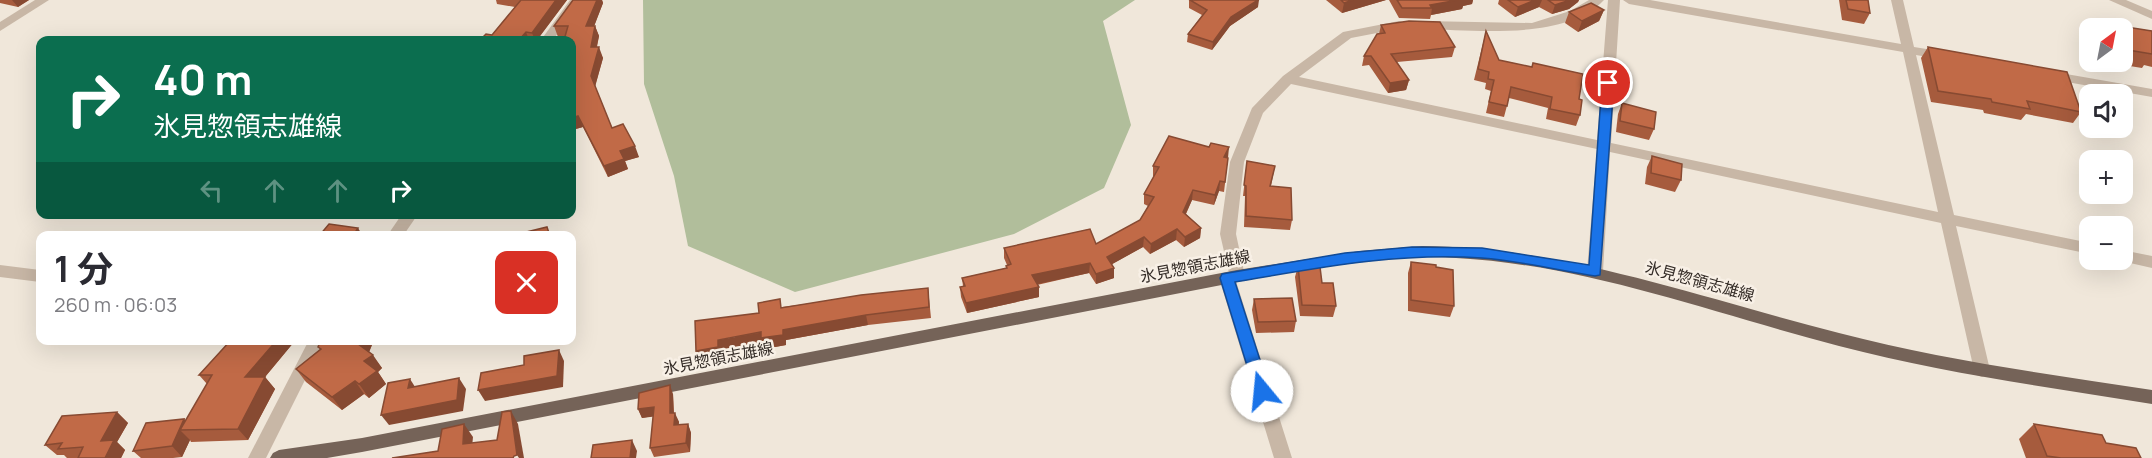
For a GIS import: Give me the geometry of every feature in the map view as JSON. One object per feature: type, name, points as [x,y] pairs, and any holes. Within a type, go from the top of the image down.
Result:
[{"type":"main road","name":"氷見惣領志雄線","points":[[279,458],[362,445],[1232,277],[1345,258],[1412,252],[1482,253],[1595,271],[1888,352],[1982,370],[2152,397]]},
{"type":"street","points":[[0,27],[43,0]]},
{"type":"street","points":[[550,36],[576,0]]},
{"type":"street","points":[[1283,458],[1232,277],[1228,234],[1237,162],[1257,111],[1288,79],[1347,35],[1402,24],[1487,28],[1533,27],[1574,14],[1598,0]]},
{"type":"street","points":[[1595,271],[1614,0]]},
{"type":"street","points":[[1629,0],[1954,57]]},
{"type":"street","points":[[1897,0],[1982,370]]},
{"type":"street","points":[[2115,0],[2152,15]]},
{"type":"street","points":[[2035,72],[2152,93]]},
{"type":"street","points":[[1288,79],[2079,247]]},
{"type":"street","points":[[398,231],[407,219]]},
{"type":"street","points":[[2133,258],[2152,262]]},
{"type":"street","points":[[0,271],[36,276]]},
{"type":"street","points":[[257,458],[314,345]]},
{"type":"green space","points":[[643,0],[1135,0],[1103,21],[1131,125],[1104,188],[1014,234],[795,292],[688,246],[674,176],[644,84]]},
{"type":"building","points":[[521,0],[556,0],[532,33],[526,32],[522,36],[484,36],[492,35]]},
{"type":"building","points":[[573,0],[597,0],[586,26],[595,26],[591,47],[599,47],[591,76],[612,128],[623,124],[635,146],[620,151],[624,159],[604,166],[578,116],[576,117],[576,36],[565,36],[568,26],[554,26]]},
{"type":"building","points":[[1190,0],[1258,0],[1231,17],[1213,42],[1188,34],[1207,10]]},
{"type":"building","points":[[1397,0],[1458,0],[1430,5],[1432,8],[1402,8]]},
{"type":"building","points":[[1508,0],[1535,0],[1518,7]]},
{"type":"building","points":[[1548,0],[1570,0],[1555,5]]},
{"type":"building","points":[[1846,0],[1868,0],[1870,13],[1848,9]]},
{"type":"building","points":[[1591,3],[1604,10],[1582,21],[1569,12]]},
{"type":"building","points":[[1409,21],[1440,22],[1455,47],[1391,54],[1409,80],[1390,83],[1371,56],[1364,56],[1377,34],[1385,33],[1381,25]]},
{"type":"building","points":[[2133,28],[2152,31],[2152,54],[2133,51]]},
{"type":"building","points":[[1486,31],[1499,60],[1532,67],[1533,63],[1583,74],[1579,99],[1582,100],[1580,115],[1550,109],[1552,97],[1511,87],[1507,106],[1489,102],[1494,80],[1488,79],[1489,72],[1478,69]]},
{"type":"building","points":[[1928,47],[2067,72],[2079,112],[2027,101],[2030,109],[1992,102],[1991,99],[1938,91]]},
{"type":"building","points":[[1622,103],[1656,112],[1654,129],[1620,121]]},
{"type":"building","points":[[1169,136],[1209,147],[1211,143],[1229,147],[1224,157],[1228,158],[1225,182],[1220,181],[1215,195],[1193,190],[1183,212],[1201,228],[1185,237],[1177,229],[1151,244],[1144,237],[1107,257],[1114,268],[1096,274],[1090,263],[1032,275],[1039,287],[966,303],[960,287],[965,286],[962,278],[1007,268],[1006,266],[1011,264],[1004,248],[1090,229],[1096,244],[1140,220],[1154,197],[1144,194],[1159,167],[1153,166]]},
{"type":"building","points":[[1652,156],[1682,164],[1681,180],[1651,173]]},
{"type":"building","points":[[1247,161],[1275,166],[1270,186],[1291,188],[1292,220],[1246,216],[1246,186],[1244,185]]},
{"type":"building","points":[[329,224],[358,228],[356,231],[323,231]]},
{"type":"building","points":[[547,227],[548,231],[531,231]]},
{"type":"building","points":[[1411,262],[1453,270],[1454,306],[1411,300]]},
{"type":"building","points":[[1298,266],[1320,267],[1322,283],[1333,283],[1336,306],[1302,305]]},
{"type":"building","points":[[928,288],[929,307],[866,315],[783,330],[783,335],[761,338],[761,332],[718,340],[718,347],[696,351],[695,321],[759,313],[758,303],[780,299],[781,308],[861,295]]},
{"type":"building","points":[[1292,298],[1296,321],[1258,322],[1254,299]]},
{"type":"building","points":[[226,345],[273,345],[245,377],[265,377],[238,429],[180,430],[212,375],[199,375]]},
{"type":"building","points":[[319,345],[359,345],[373,355],[364,361],[377,371],[359,384],[355,381],[332,397],[296,369],[321,349]]},
{"type":"building","points":[[559,350],[557,376],[478,390],[481,373],[524,365],[524,356]]},
{"type":"building","points":[[459,378],[457,400],[381,415],[388,383],[410,379],[408,388]]},
{"type":"building","points":[[670,385],[670,413],[675,413],[674,425],[688,424],[686,443],[650,448],[654,407],[638,409],[639,393]]},
{"type":"building","points":[[511,411],[517,455],[513,458],[392,458],[438,451],[442,429],[464,424],[463,444],[497,440],[502,412]]},
{"type":"building","points":[[117,412],[101,441],[114,440],[105,458],[78,458],[83,447],[58,449],[62,443],[45,445],[62,416]]},
{"type":"building","points":[[184,419],[172,446],[133,451],[146,423]]},
{"type":"building","points":[[2034,424],[2102,435],[2106,443],[2136,448],[2141,458],[2047,456]]},
{"type":"building","points":[[632,440],[630,458],[591,458],[593,445]]},
{"type":"route","points":[[1262,391],[1227,278],[1345,258],[1412,252],[1482,253],[1595,271],[1608,83]]}]
